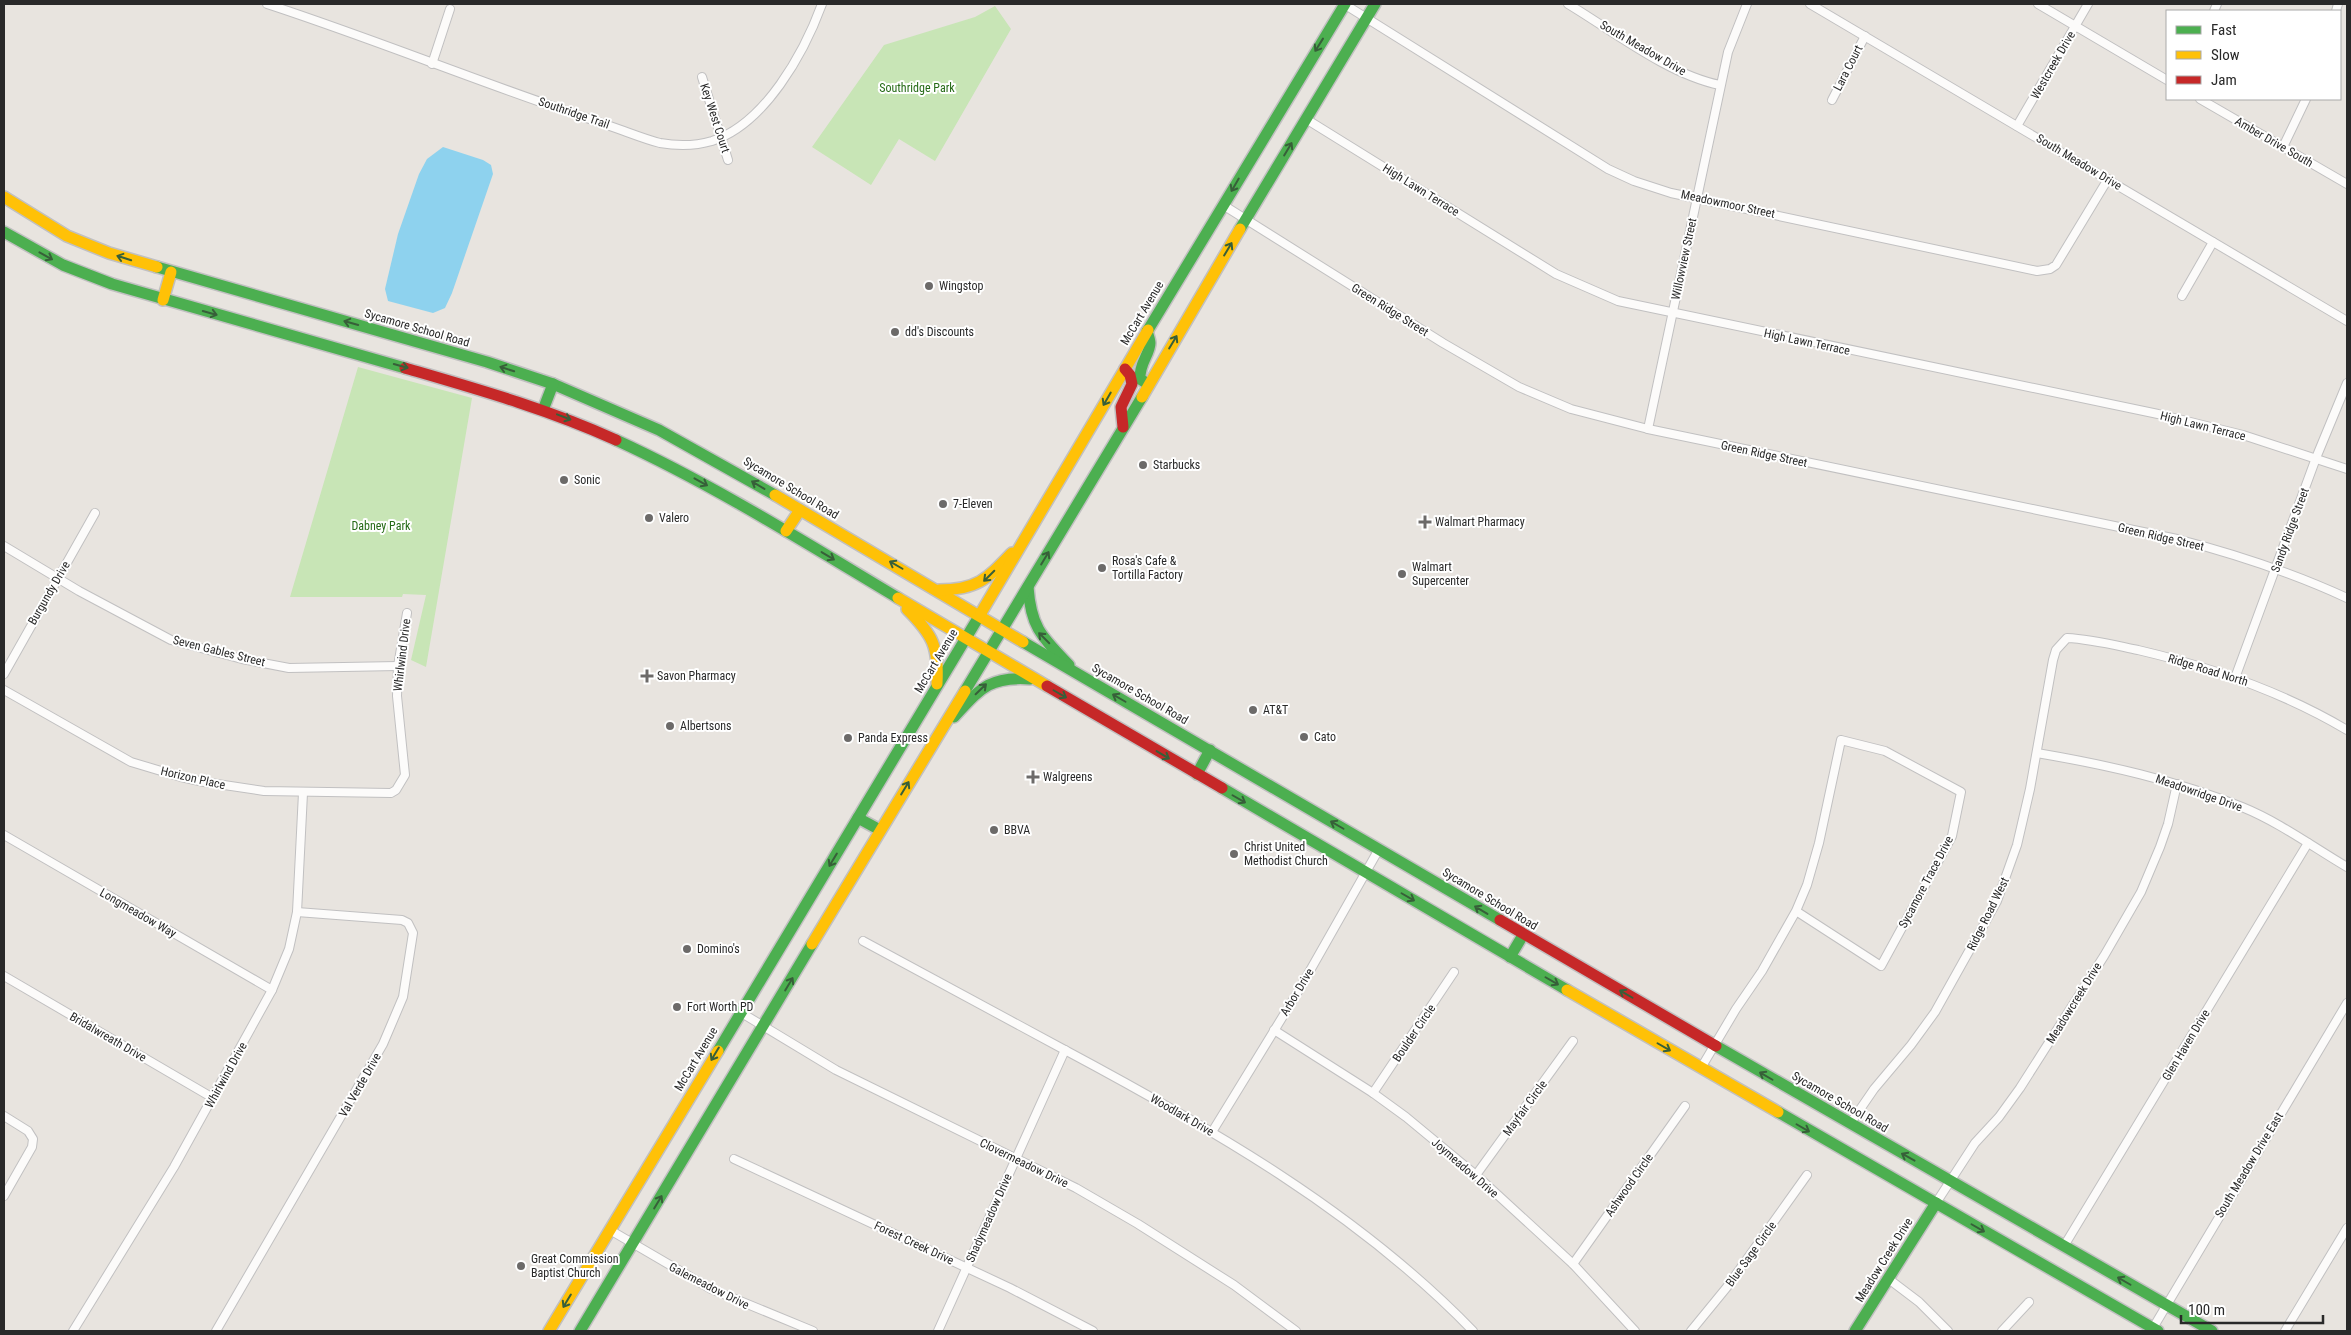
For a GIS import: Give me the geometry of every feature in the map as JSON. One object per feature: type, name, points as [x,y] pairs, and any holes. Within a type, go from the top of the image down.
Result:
[{"type":"main road","name":"McCart Avenue","points":[[549,1331],[937,688],[1125,369],[1344,4]]},
{"type":"main road","points":[[580,1331],[1028,587],[1244,221],[1375,4]]},
{"type":"main road","name":"Sycamore School Road","points":[[4,197],[67,236],[109,253],[487,362],[553,384],[659,430],[722,464],[938,590],[1002,630],[1210,750],[1523,935],[2212,1331]]},
{"type":"main road","points":[[4,232],[63,266],[112,284],[470,386],[584,425],[662,461],[786,531],[988,652],[1510,957],[2155,1330]]},
{"type":"main road","points":[[163,300],[171,272]]},
{"type":"main road","points":[[1148,331],[1150,345],[1142,359],[1139,372],[1140,379],[1148,384]]},
{"type":"main road","points":[[1123,427],[1121,408],[1132,383],[1131,375],[1125,369]]},
{"type":"main road","points":[[544,410],[553,384]]},
{"type":"main road","points":[[786,531],[800,510]]},
{"type":"main road","points":[[938,590],[961,591],[980,585],[1024,541]]},
{"type":"main road","points":[[1028,587],[1029,611],[1038,634],[1077,674]]},
{"type":"main road","points":[[893,596],[929,630],[932,636],[939,659],[937,688]]},
{"type":"main road","points":[[936,737],[986,683],[1013,677],[1036,680]]},
{"type":"main road","points":[[1197,774],[1210,750]]},
{"type":"main road","points":[[858,818],[880,830]]},
{"type":"main road","points":[[1510,957],[1523,935]]},
{"type":"main road","name":"Meadow Creek Drive","points":[[1855,1331],[1890,1280],[1936,1203]]},
{"type":"street","name":"Southridge Trail","points":[[267,4],[334,26],[432,64],[657,142],[686,145],[711,142],[737,131],[760,109],[792,67],[807,42],[822,4]]},
{"type":"street","name":"Meadowmoor Street","points":[[1344,4],[1608,168],[1634,180],[1671,193],[2037,271],[2050,270],[2056,265],[2108,180]]},
{"type":"street","name":"South Meadow Drive","points":[[1568,4],[1660,61],[1700,81],[1720,85]]},
{"type":"street","name":"Willowview Street","points":[[1648,429],[1720,85],[1728,52],[1740,16],[1747,4]]},
{"type":"street","name":"South Meadow Drive","points":[[1810,4],[2347,321]]},
{"type":"street","points":[[2038,4],[2166,79]]},
{"type":"street","name":"Westcreek Drive","points":[[2018,126],[2088,4]]},
{"type":"street","points":[[432,64],[450,10]]},
{"type":"street","name":"Lara Court","points":[[1832,100],[1865,36]]},
{"type":"street","name":"Key West Court","points":[[702,77],[728,160]]},
{"type":"street","name":"Amber Drive South","points":[[2202,100],[2347,184]]},
{"type":"street","points":[[2283,147],[2306,100]]},
{"type":"street","name":"High Lawn Terrace","points":[[1306,119],[1556,274],[1618,301],[2158,414],[2243,435],[2347,469]]},
{"type":"street","name":"Green Ridge Street","points":[[1223,206],[1244,221],[1519,387],[1571,409],[1648,429],[2177,539],[2276,569],[2310,581],[2347,598]]},
{"type":"street","points":[[2182,296],[2213,242]]},
{"type":"street","name":"Sandy Ridge Street","points":[[2235,678],[2316,458],[2347,383]]},
{"type":"street","name":"Burgundy Drive","points":[[4,674],[95,513]]},
{"type":"street","name":"Seven Gables Street","points":[[4,546],[171,640],[242,659],[289,668],[398,666]]},
{"type":"street","name":"Whirlwind Drive","points":[[399,786],[405,775],[397,696],[398,666],[407,613]]},
{"type":"street","name":"Ridge Road North","points":[[2061,643],[2067,638],[2073,638],[2170,658],[2235,678],[2308,708],[2347,730]]},
{"type":"street","name":"Ridge Road West","points":[[1850,1124],[1874,1089],[1912,1045],[1935,1012],[1997,901],[2017,845],[2037,753],[2053,660],[2061,643]]},
{"type":"street","name":"Horizon Place","points":[[4,690],[131,762],[204,782],[303,793],[380,794],[391,793],[399,786]]},
{"type":"street","name":"Sycamore Trace Drive","points":[[1701,1068],[1736,1008],[1762,971],[1796,911],[1807,885],[1819,843],[1841,740],[1885,751],[1961,792],[1952,836],[1881,966],[1796,911]]},
{"type":"street","name":"Meadowridge Drive","points":[[2037,753],[2108,766],[2177,784],[2243,807],[2347,867]]},
{"type":"street","name":"Meadowcreek Drive","points":[[1936,1203],[1975,1143],[1999,1117],[2020,1088],[2104,956],[2141,892],[2168,824],[2177,784]]},
{"type":"street","name":"Whirlwind Drive","points":[[73,1331],[174,1167],[272,990],[289,948],[298,912],[303,793]]},
{"type":"street","name":"Longmeadow Way","points":[[4,835],[272,990]]},
{"type":"street","name":"Glen Haven Drive","points":[[2064,1246],[2308,843]]},
{"type":"street","name":"Arbor Drive","points":[[1212,1132],[1379,850]]},
{"type":"street","name":"Val Verde Drive","points":[[216,1331],[383,1044],[403,997],[413,933],[408,923],[402,920],[298,912]]},
{"type":"street","name":"Woodlark Drive","points":[[863,941],[1065,1050],[1255,1158],[1354,1227],[1428,1287],[1473,1331]]},
{"type":"street","name":"Boulder Circle","points":[[1373,1093],[1454,972]]},
{"type":"street","name":"Bridalwreath Drive","points":[[4,976],[213,1098]]},
{"type":"street","name":"South Meadow Drive East","points":[[2155,1330],[2167,1305],[2347,1003]]},
{"type":"street","name":"Clovermeadow Drive","points":[[740,1012],[836,1070],[1076,1188],[1138,1224],[1234,1285],[1296,1331]]},
{"type":"street","name":"Joymeadow Drive","points":[[1274,1030],[1373,1093],[1406,1117],[1476,1175],[1573,1264],[1635,1331]]},
{"type":"street","name":"Mayfair Circle","points":[[1476,1175],[1573,1041]]},
{"type":"street","name":"Shadymeadow Drive","points":[[938,1331],[1065,1050]]},
{"type":"street","name":"Ashwood Circle","points":[[1573,1264],[1685,1106]]},
{"type":"street","points":[[4,1116],[28,1131],[33,1139],[32,1147],[4,1196]]},
{"type":"street","name":"Forest Creek Drive","points":[[734,1158],[967,1267],[1093,1331]]},
{"type":"street","name":"Blue Sage Circle","points":[[1691,1331],[1727,1287],[1807,1175]]},
{"type":"street","points":[[2285,1331],[2347,1228]]},
{"type":"street","name":"Galemeadow Drive","points":[[610,1230],[711,1289],[814,1331]]},
{"type":"street","points":[[1890,1280],[1920,1302],[1948,1331]]},
{"type":"street","points":[[2002,1331],[2029,1302]]},
{"type":"green space","name":"Southridge Park","points":[[995,6],[1011,29],[935,161],[899,139],[871,185],[812,147],[884,45],[975,17]]},
{"type":"green space","name":"Dabney Park","points":[[358,367],[472,398],[426,667],[411,660],[426,595],[403,594],[402,597],[290,597]]},
{"type":"water","points":[[443,147],[483,160],[491,165],[493,174],[452,293],[445,308],[433,313],[388,301],[385,289],[398,234],[419,174],[427,159]]},
{"type":"traffic: fast","points":[[1148,330],[1345,4]]},
{"type":"traffic: fast","points":[[1240,229],[1375,4]]},
{"type":"traffic: fast","points":[[4,232],[63,265],[112,284],[405,368]]},
{"type":"traffic: fast","points":[[157,267],[487,362],[553,384],[659,430],[775,495]]},
{"type":"traffic: fast","points":[[1147,331],[1150,347],[1141,368],[1140,379],[1148,384]]},
{"type":"traffic: fast","points":[[543,410],[553,384]]},
{"type":"traffic: fast","points":[[965,691],[1142,397]]},
{"type":"traffic: fast","points":[[616,440],[724,495],[898,598]]},
{"type":"traffic: fast","points":[[1028,587],[1035,622],[1045,639],[1069,665]]},
{"type":"traffic: fast","points":[[718,1051],[981,613]]},
{"type":"traffic: fast","points":[[1023,642],[1500,920]]},
{"type":"traffic: fast","points":[[954,717],[986,686],[1004,680],[1030,679]]},
{"type":"traffic: fast","points":[[1197,774],[1210,750]]},
{"type":"traffic: fast","points":[[1222,788],[1567,990]]},
{"type":"traffic: fast","points":[[858,818],[880,830]]},
{"type":"traffic: fast","points":[[1510,957],[1523,935]]},
{"type":"traffic: fast","points":[[580,1331],[812,944]]},
{"type":"traffic: fast","points":[[1716,1046],[2212,1331]]},
{"type":"traffic: fast","points":[[1778,1112],[2158,1331]]},
{"type":"traffic: fast","points":[[1855,1331],[1936,1203]]},
{"type":"traffic: slow","points":[[4,197],[67,236],[109,253],[157,267]]},
{"type":"traffic: slow","points":[[1142,397],[1240,229]]},
{"type":"traffic: slow","points":[[163,300],[171,272]]},
{"type":"traffic: slow","points":[[981,613],[1148,330]]},
{"type":"traffic: slow","points":[[775,495],[1023,642]]},
{"type":"traffic: slow","points":[[786,531],[800,510]]},
{"type":"traffic: slow","points":[[939,590],[963,588],[980,581],[995,570],[1012,553]]},
{"type":"traffic: slow","points":[[898,598],[1047,686]]},
{"type":"traffic: slow","points":[[907,609],[923,626],[932,642],[937,660],[937,684]]},
{"type":"traffic: slow","points":[[812,944],[965,691]]},
{"type":"traffic: slow","points":[[1567,990],[1778,1112]]},
{"type":"traffic: slow","points":[[549,1331],[718,1051]]},
{"type":"traffic: jam","points":[[405,368],[538,409],[616,440]]},
{"type":"traffic: jam","points":[[1123,427],[1121,407],[1132,384],[1130,375],[1125,369]]},
{"type":"traffic: jam","points":[[1047,686],[1222,788]]},
{"type":"traffic: jam","points":[[1500,920],[1716,1046]]},
{"type":"place","name":"Wingstop","points":[[929,286]]},
{"type":"place","name":"dd's Discounts","points":[[895,332]]},
{"type":"place","name":"Starbucks","points":[[1143,465]]},
{"type":"place","name":"Sonic","points":[[564,480]]},
{"type":"place","name":"7-Eleven","points":[[943,504]]},
{"type":"place","name":"Valero","points":[[649,518]]},
{"type":"place","name":"Walmart Pharmacy","points":[[1425,522]]},
{"type":"place","name":"Rosa's Cafe & Tortilla Factory","points":[[1102,568]]},
{"type":"place","name":"Walmart Supercenter","points":[[1402,574]]},
{"type":"place","name":"Savon Pharmacy","points":[[647,676]]},
{"type":"place","name":"AT&T","points":[[1253,710]]},
{"type":"place","name":"Albertsons","points":[[670,726]]},
{"type":"place","name":"Cato","points":[[1304,737]]},
{"type":"place","name":"Panda Express","points":[[848,738]]},
{"type":"place","name":"Walgreens","points":[[1033,777]]},
{"type":"place","name":"BBVA","points":[[994,830]]},
{"type":"place","name":"Christ United Methodist Church","points":[[1234,854]]},
{"type":"place","name":"Domino's","points":[[687,949]]},
{"type":"place","name":"Fort Worth PD","points":[[677,1007]]},
{"type":"place","name":"Great Commission Baptist Church","points":[[521,1266]]}]
